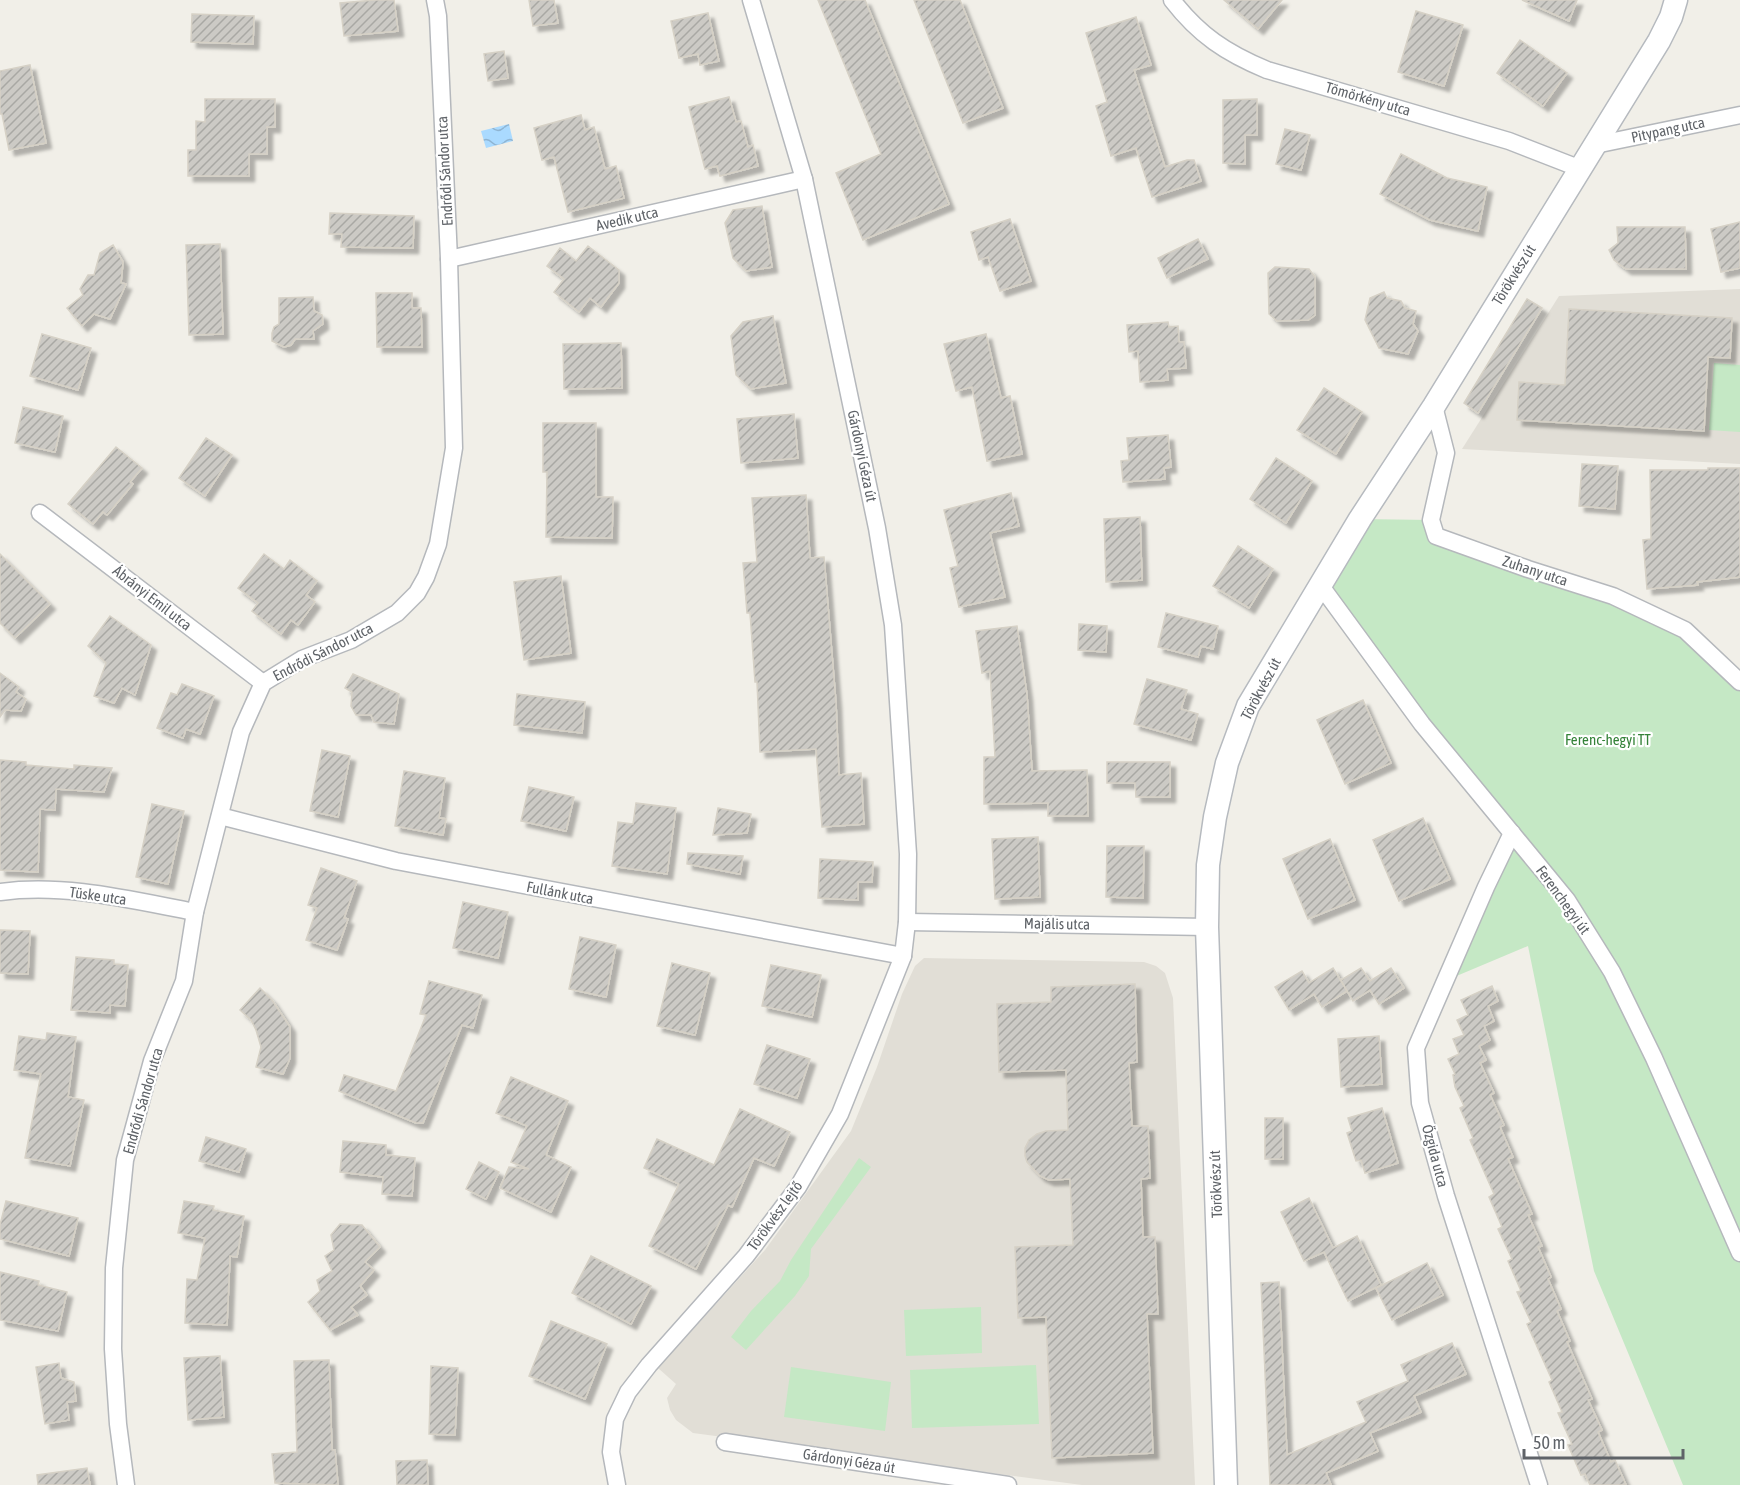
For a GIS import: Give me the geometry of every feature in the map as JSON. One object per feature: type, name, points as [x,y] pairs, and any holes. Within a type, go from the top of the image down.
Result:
[{"type":"street","name":"Endrődi Sándor utca","points":[[126,1485],[118,1424],[113,1349],[114,1268],[125,1160],[152,1061],[184,981],[195,912],[241,732],[263,683],[302,659],[351,640],[397,613],[417,593],[426,577],[438,544],[454,448],[449,259],[438,16],[435,0]]},
{"type":"street","name":"Gárdonyi Géza út","points":[[751,0],[804,179],[877,528],[892,625],[908,854],[907,922]]},
{"type":"street","name":"Tömörkény utca","points":[[1172,0],[1182,14],[1208,38],[1237,58],[1267,70],[1509,141],[1581,169]]},
{"type":"street","name":"Törökvész út","points":[[1226,1485],[1208,865],[1215,817],[1227,763],[1248,706],[1360,519],[1434,406],[1659,41],[1671,17],[1676,0]]},
{"type":"street","name":"Pitypang utca","points":[[1595,145],[1740,115]]},
{"type":"street","name":"Avedik utca","points":[[449,259],[804,179]]},
{"type":"street","name":"Zuhany utca","points":[[1434,406],[1446,453],[1431,520],[1436,536],[1613,596],[1665,620],[1685,630],[1740,682]]},
{"type":"street","name":"Ábrányi Emil utca","points":[[40,513],[263,683]]},
{"type":"street","name":"Ferenchegyi út","points":[[1321,586],[1422,724],[1567,900],[1612,972],[1654,1058],[1740,1253]]},
{"type":"street","name":"Fullánk utca","points":[[220,816],[396,861],[903,956]]},
{"type":"street","name":"Őzgida utca","points":[[1512,833],[1416,1048],[1420,1103],[1446,1196],[1539,1485]]},
{"type":"street","name":"Tüske utca","points":[[0,892],[51,890],[90,892],[195,912]]},
{"type":"street","name":"Majális utca","points":[[907,922],[1208,927]]},
{"type":"street","name":"Törökvész lejtő","points":[[617,1485],[611,1452],[615,1419],[628,1392],[746,1256],[798,1187],[840,1114],[903,956],[907,922]]},
{"type":"street","name":"Gárdonyi Géza út","points":[[725,1442],[1008,1485]]},
{"type":"shaded area","points":[[1740,289],[1740,464],[1462,449],[1559,296]]},
{"type":"shaded area","points":[[924,958],[1144,962],[1156,966],[1165,973],[1173,998],[1195,1485],[1082,1485],[693,1433],[676,1420],[670,1410],[667,1398],[676,1384],[658,1368],[765,1250],[851,1131],[877,1067],[902,994],[915,966]]},
{"type":"green space","points":[[1714,363],[1740,365],[1740,432],[1709,430]]},
{"type":"green space","name":"Ferenc-hegyi TT","points":[[1360,519],[1431,520],[1437,536],[1685,630],[1740,682],[1740,1485],[1683,1485],[1594,1271],[1528,946],[1447,980],[1512,833],[1321,586]]},
{"type":"green space","points":[[859,1158],[871,1167],[811,1249],[809,1276],[795,1296],[746,1350],[731,1337],[751,1311],[780,1281],[791,1260]]},
{"type":"green space","points":[[981,1307],[982,1353],[906,1356],[904,1310]]},
{"type":"green space","points":[[1036,1365],[1039,1424],[912,1428],[910,1370]]},
{"type":"green space","points":[[791,1367],[891,1382],[885,1431],[784,1417]]},
{"type":"water","points":[[509,124],[513,141],[486,148],[481,131]]},
{"type":"building","points":[[394,0],[398,31],[344,36],[340,3]]},
{"type":"building","points":[[529,0],[554,0],[558,23],[533,26]]},
{"type":"building","points":[[818,0],[865,0],[949,204],[863,240],[836,173],[881,154]]},
{"type":"building","points":[[914,0],[960,0],[1003,108],[963,123]]},
{"type":"building","points":[[1224,0],[1282,0],[1258,29]]},
{"type":"building","points":[[1522,0],[1577,0],[1569,21]]},
{"type":"building","points":[[1416,11],[1463,25],[1444,86],[1398,72]]},
{"type":"building","points":[[708,13],[719,61],[700,65],[698,54],[679,58],[671,21]]},
{"type":"building","points":[[192,14],[254,16],[253,44],[191,42]]},
{"type":"building","points":[[1136,17],[1151,65],[1134,70],[1165,167],[1194,160],[1201,181],[1152,197],[1136,148],[1111,156],[1096,106],[1107,102],[1086,33]]},
{"type":"building","points":[[1520,40],[1567,73],[1543,106],[1497,73]]},
{"type":"building","points":[[504,51],[508,78],[488,81],[484,54]]},
{"type":"building","points":[[30,65],[46,143],[9,150],[2,114],[0,114],[0,71]]},
{"type":"building","points":[[729,97],[736,122],[741,121],[748,147],[753,145],[758,166],[720,176],[717,166],[705,169],[689,107]]},
{"type":"building","points":[[205,99],[275,99],[275,127],[267,127],[267,154],[249,154],[249,176],[188,176],[188,150],[196,150],[196,121],[205,122]]},
{"type":"building","points":[[1257,99],[1257,135],[1245,135],[1245,164],[1223,163],[1223,100]]},
{"type":"building","points":[[581,115],[585,130],[594,127],[605,169],[616,166],[624,198],[568,212],[554,157],[542,160],[534,128]]},
{"type":"building","points":[[1285,129],[1310,135],[1301,170],[1276,164]]},
{"type":"building","points":[[1401,154],[1447,178],[1487,187],[1478,231],[1430,220],[1380,194]]},
{"type":"building","points":[[762,206],[772,267],[746,271],[733,258],[725,223],[733,210]]},
{"type":"building","points":[[330,213],[414,216],[413,248],[341,247],[342,234],[329,234]]},
{"type":"building","points":[[1010,219],[1031,281],[1000,291],[988,257],[979,260],[971,232]]},
{"type":"building","points":[[1740,222],[1740,268],[1721,272],[1711,229]]},
{"type":"building","points":[[1617,227],[1685,227],[1686,269],[1626,269],[1614,260],[1609,250],[1618,243]]},
{"type":"building","points":[[1198,239],[1208,259],[1167,278],[1158,258]]},
{"type":"building","points":[[220,244],[223,334],[189,335],[186,245]]},
{"type":"building","points":[[113,245],[123,262],[121,283],[126,284],[110,319],[94,314],[82,326],[67,308],[83,295],[80,289],[88,275],[94,275],[100,253]]},
{"type":"building","points":[[588,246],[619,270],[619,283],[601,307],[590,298],[579,312],[554,292],[564,279],[547,266],[560,248],[576,261]]},
{"type":"building","points":[[1275,267],[1309,269],[1315,277],[1315,315],[1308,320],[1277,321],[1269,314],[1268,273]]},
{"type":"building","points":[[1384,292],[1387,298],[1401,301],[1405,308],[1416,311],[1413,324],[1418,331],[1408,354],[1379,348],[1365,320],[1370,298]]},
{"type":"building","points":[[376,293],[412,293],[412,308],[421,308],[422,347],[377,347]]},
{"type":"building","points":[[313,297],[314,311],[322,315],[323,324],[313,331],[314,339],[295,339],[291,345],[284,347],[272,341],[274,327],[279,324],[279,298]]},
{"type":"building","points":[[1527,299],[1542,308],[1478,413],[1464,403]]},
{"type":"building","points":[[1569,309],[1732,318],[1730,358],[1708,357],[1704,431],[1517,420],[1519,382],[1565,385]]},
{"type":"building","points":[[773,316],[786,383],[751,389],[736,375],[731,336],[743,322]]},
{"type":"building","points":[[1168,322],[1169,327],[1178,326],[1179,342],[1184,342],[1186,368],[1167,369],[1168,380],[1140,382],[1138,351],[1129,352],[1127,325]]},
{"type":"building","points":[[42,334],[91,348],[78,390],[30,376]]},
{"type":"building","points":[[986,334],[1001,398],[1010,396],[1022,454],[987,461],[972,387],[956,391],[944,344]]},
{"type":"building","points":[[621,343],[622,388],[564,389],[563,344]]},
{"type":"building","points":[[1324,388],[1362,412],[1336,454],[1297,430]]},
{"type":"building","points":[[23,407],[63,416],[55,452],[15,443]]},
{"type":"building","points":[[794,414],[798,458],[741,463],[737,419]]},
{"type":"building","points":[[543,423],[596,423],[596,497],[613,497],[612,538],[546,537],[547,472],[543,472]]},
{"type":"building","points":[[1168,435],[1171,467],[1164,468],[1165,479],[1123,482],[1121,461],[1129,460],[1127,438]]},
{"type":"building","points":[[206,438],[232,455],[205,496],[179,478]]},
{"type":"building","points":[[116,447],[142,468],[130,482],[133,484],[107,515],[103,512],[93,524],[68,504]]},
{"type":"building","points":[[1276,458],[1312,481],[1286,523],[1250,499]]},
{"type":"building","points":[[1582,464],[1618,466],[1615,509],[1579,506]]},
{"type":"building","points":[[1708,468],[1740,468],[1740,577],[1697,582],[1698,585],[1647,589],[1643,540],[1651,539],[1650,470],[1708,470]]},
{"type":"building","points":[[1011,493],[1019,526],[990,533],[1005,597],[959,607],[950,568],[958,566],[944,510]]},
{"type":"building","points":[[806,495],[810,558],[824,557],[836,703],[839,775],[861,773],[864,824],[822,827],[816,749],[760,752],[757,682],[755,682],[750,613],[747,613],[743,563],[757,562],[752,498]]},
{"type":"building","points":[[1140,517],[1142,580],[1106,582],[1104,519]]},
{"type":"building","points":[[1238,546],[1273,569],[1249,608],[1213,586]]},
{"type":"building","points":[[0,554],[50,604],[15,638],[0,623]]},
{"type":"building","points":[[264,554],[284,569],[290,560],[317,581],[306,595],[315,602],[298,625],[291,620],[281,634],[252,611],[258,603],[238,588]]},
{"type":"building","points":[[561,576],[571,653],[524,660],[514,582]]},
{"type":"building","points":[[1166,613],[1218,626],[1213,649],[1201,646],[1198,657],[1158,647]]},
{"type":"building","points":[[110,616],[151,645],[135,695],[122,688],[114,703],[94,696],[106,663],[88,646]]},
{"type":"building","points":[[1079,624],[1107,626],[1106,652],[1078,650]]},
{"type":"building","points":[[1017,626],[1027,695],[1032,771],[1087,770],[1088,816],[1048,816],[1048,803],[984,804],[984,757],[995,757],[990,671],[982,673],[976,631]]},
{"type":"building","points":[[0,673],[19,687],[16,692],[26,699],[21,711],[5,710],[0,717]]},
{"type":"building","points":[[353,674],[399,694],[394,724],[374,722],[371,715],[356,715],[351,706],[352,692],[345,688]]},
{"type":"building","points":[[1147,679],[1187,690],[1181,709],[1198,714],[1191,740],[1134,724]]},
{"type":"building","points":[[182,684],[214,696],[200,734],[186,729],[183,738],[157,728],[171,693],[177,695]]},
{"type":"building","points":[[517,694],[585,702],[582,733],[514,725]]},
{"type":"building","points":[[1363,700],[1391,763],[1345,784],[1317,720]]},
{"type":"building","points":[[322,750],[350,756],[338,817],[310,811]]},
{"type":"building","points":[[0,760],[26,762],[26,765],[74,769],[74,765],[112,768],[104,792],[56,789],[55,810],[40,809],[38,872],[0,870]]},
{"type":"building","points":[[1107,762],[1170,762],[1170,797],[1136,797],[1135,783],[1107,783]]},
{"type":"building","points":[[404,771],[445,778],[439,818],[446,819],[443,835],[395,826]]},
{"type":"building","points":[[529,787],[574,797],[566,831],[521,821]]},
{"type":"building","points":[[636,803],[676,808],[667,874],[612,866],[618,822],[633,824]]},
{"type":"building","points":[[152,804],[184,811],[168,884],[136,877]]},
{"type":"building","points":[[718,808],[751,814],[747,833],[713,835]]},
{"type":"building","points":[[1423,818],[1450,879],[1399,901],[1373,840]]},
{"type":"building","points":[[1038,837],[1040,897],[995,899],[992,839]]},
{"type":"building","points":[[1330,839],[1355,900],[1308,919],[1283,859]]},
{"type":"building","points":[[1107,846],[1144,846],[1143,898],[1106,897]]},
{"type":"building","points":[[688,853],[743,856],[740,874],[687,864]]},
{"type":"building","points":[[820,859],[873,862],[872,882],[858,882],[858,900],[818,898]]},
{"type":"building","points":[[321,868],[357,881],[344,918],[348,919],[337,950],[306,940],[317,908],[308,905]]},
{"type":"building","points":[[463,902],[508,912],[498,958],[453,948]]},
{"type":"building","points":[[0,930],[30,931],[28,974],[0,973]]},
{"type":"building","points":[[580,937],[616,945],[606,997],[569,989]]},
{"type":"building","points":[[76,957],[114,960],[114,964],[128,965],[125,1006],[110,1005],[110,1013],[71,1010]]},
{"type":"building","points":[[672,963],[710,973],[695,1035],[657,1026]]},
{"type":"building","points":[[771,965],[821,975],[812,1017],[762,1006]]},
{"type":"building","points":[[1333,968],[1347,991],[1322,1007],[1314,994],[1289,1010],[1275,987],[1302,971],[1309,983]]},
{"type":"building","points":[[1361,968],[1370,981],[1391,968],[1404,988],[1379,1004],[1370,990],[1353,1001],[1341,980]]},
{"type":"building","points":[[429,981],[482,995],[473,1028],[462,1025],[423,1123],[416,1123],[339,1091],[344,1075],[396,1091],[426,1015],[420,1014]]},
{"type":"building","points":[[1135,984],[1137,1062],[1129,1063],[1132,1126],[1148,1126],[1150,1178],[1141,1179],[1143,1237],[1155,1237],[1158,1314],[1147,1314],[1153,1453],[1052,1458],[1046,1317],[1018,1318],[1015,1247],[1073,1245],[1070,1179],[1049,1180],[1040,1176],[1027,1162],[1025,1156],[1025,1148],[1029,1140],[1037,1134],[1046,1131],[1068,1130],[1066,1070],[999,1072],[997,1004],[1051,1002],[1051,987]]},
{"type":"building","points":[[1492,986],[1498,1001],[1488,1006],[1494,1021],[1484,1026],[1490,1040],[1479,1046],[1486,1060],[1480,1063],[1494,1093],[1490,1095],[1504,1125],[1500,1127],[1513,1157],[1508,1159],[1532,1214],[1528,1215],[1542,1246],[1538,1247],[1561,1309],[1557,1311],[1570,1341],[1567,1342],[1592,1399],[1588,1400],[1602,1430],[1598,1432],[1611,1462],[1615,1460],[1626,1485],[1590,1485],[1585,1474],[1581,1475],[1568,1445],[1572,1444],[1558,1413],[1562,1412],[1549,1382],[1552,1380],[1527,1324],[1531,1322],[1517,1292],[1521,1291],[1508,1261],[1512,1259],[1498,1229],[1502,1227],[1489,1197],[1494,1194],[1470,1140],[1473,1138],[1460,1108],[1464,1106],[1455,1087],[1453,1075],[1455,1074],[1448,1059],[1459,1054],[1453,1039],[1464,1035],[1457,1020],[1468,1015],[1461,1000]]},
{"type":"building","points":[[260,988],[272,1000],[290,1027],[290,1058],[283,1074],[256,1067],[261,1047],[251,1020],[240,1010]]},
{"type":"building","points":[[47,1033],[76,1037],[68,1097],[84,1100],[70,1166],[25,1158],[41,1074],[14,1070],[19,1036],[46,1040]]},
{"type":"building","points":[[1379,1036],[1382,1084],[1341,1087],[1338,1039]]},
{"type":"building","points":[[767,1045],[810,1059],[797,1098],[754,1084]]},
{"type":"building","points":[[511,1077],[568,1101],[546,1155],[571,1167],[551,1212],[500,1188],[509,1167],[529,1169],[511,1162],[527,1126],[496,1113]]},
{"type":"building","points":[[1382,1108],[1398,1163],[1365,1173],[1361,1160],[1356,1161],[1347,1133],[1352,1131],[1348,1118]]},
{"type":"building","points":[[740,1109],[790,1132],[774,1166],[754,1158],[732,1207],[728,1205],[696,1269],[649,1246],[679,1184],[644,1168],[657,1139],[714,1165]]},
{"type":"building","points":[[1265,1118],[1283,1118],[1283,1159],[1265,1159]]},
{"type":"building","points":[[206,1137],[246,1149],[239,1172],[199,1161]]},
{"type":"building","points":[[343,1141],[386,1145],[386,1155],[415,1158],[412,1196],[382,1194],[383,1177],[340,1172]]},
{"type":"building","points":[[479,1162],[499,1172],[486,1199],[466,1189]]},
{"type":"building","points":[[1309,1198],[1333,1248],[1357,1236],[1381,1285],[1348,1301],[1324,1252],[1304,1261],[1281,1212]]},
{"type":"building","points":[[6,1201],[78,1218],[69,1256],[0,1239],[0,1225]]},
{"type":"building","points":[[184,1201],[214,1206],[213,1210],[244,1216],[237,1257],[230,1256],[227,1325],[185,1323],[187,1279],[197,1280],[205,1238],[178,1233]]},
{"type":"building","points":[[340,1224],[362,1225],[380,1247],[365,1262],[374,1270],[360,1286],[367,1295],[351,1307],[358,1315],[330,1330],[308,1302],[320,1291],[317,1280],[332,1271],[325,1256],[334,1250],[331,1235]]},
{"type":"building","points":[[591,1256],[651,1286],[631,1324],[572,1293]]},
{"type":"building","points":[[1427,1263],[1443,1295],[1392,1320],[1376,1288]]},
{"type":"building","points":[[0,1272],[39,1281],[38,1285],[67,1292],[58,1331],[0,1320]]},
{"type":"building","points":[[1279,1282],[1287,1455],[1366,1422],[1357,1402],[1408,1381],[1401,1365],[1452,1343],[1466,1374],[1414,1396],[1421,1412],[1370,1433],[1378,1451],[1326,1473],[1331,1485],[1270,1485],[1261,1283]]},
{"type":"building","points":[[551,1321],[607,1344],[585,1399],[529,1376]]},
{"type":"building","points":[[220,1356],[224,1417],[188,1420],[184,1358]]},
{"type":"building","points":[[329,1360],[332,1450],[335,1450],[338,1485],[275,1483],[272,1454],[297,1452],[294,1361]]},
{"type":"building","points":[[59,1363],[61,1378],[74,1382],[76,1401],[67,1402],[69,1420],[45,1424],[36,1367]]},
{"type":"building","points":[[431,1366],[458,1368],[455,1435],[429,1434]]},
{"type":"building","points":[[427,1460],[428,1485],[397,1485],[396,1461]]},
{"type":"building","points":[[87,1468],[90,1485],[38,1485],[37,1475]]}]
